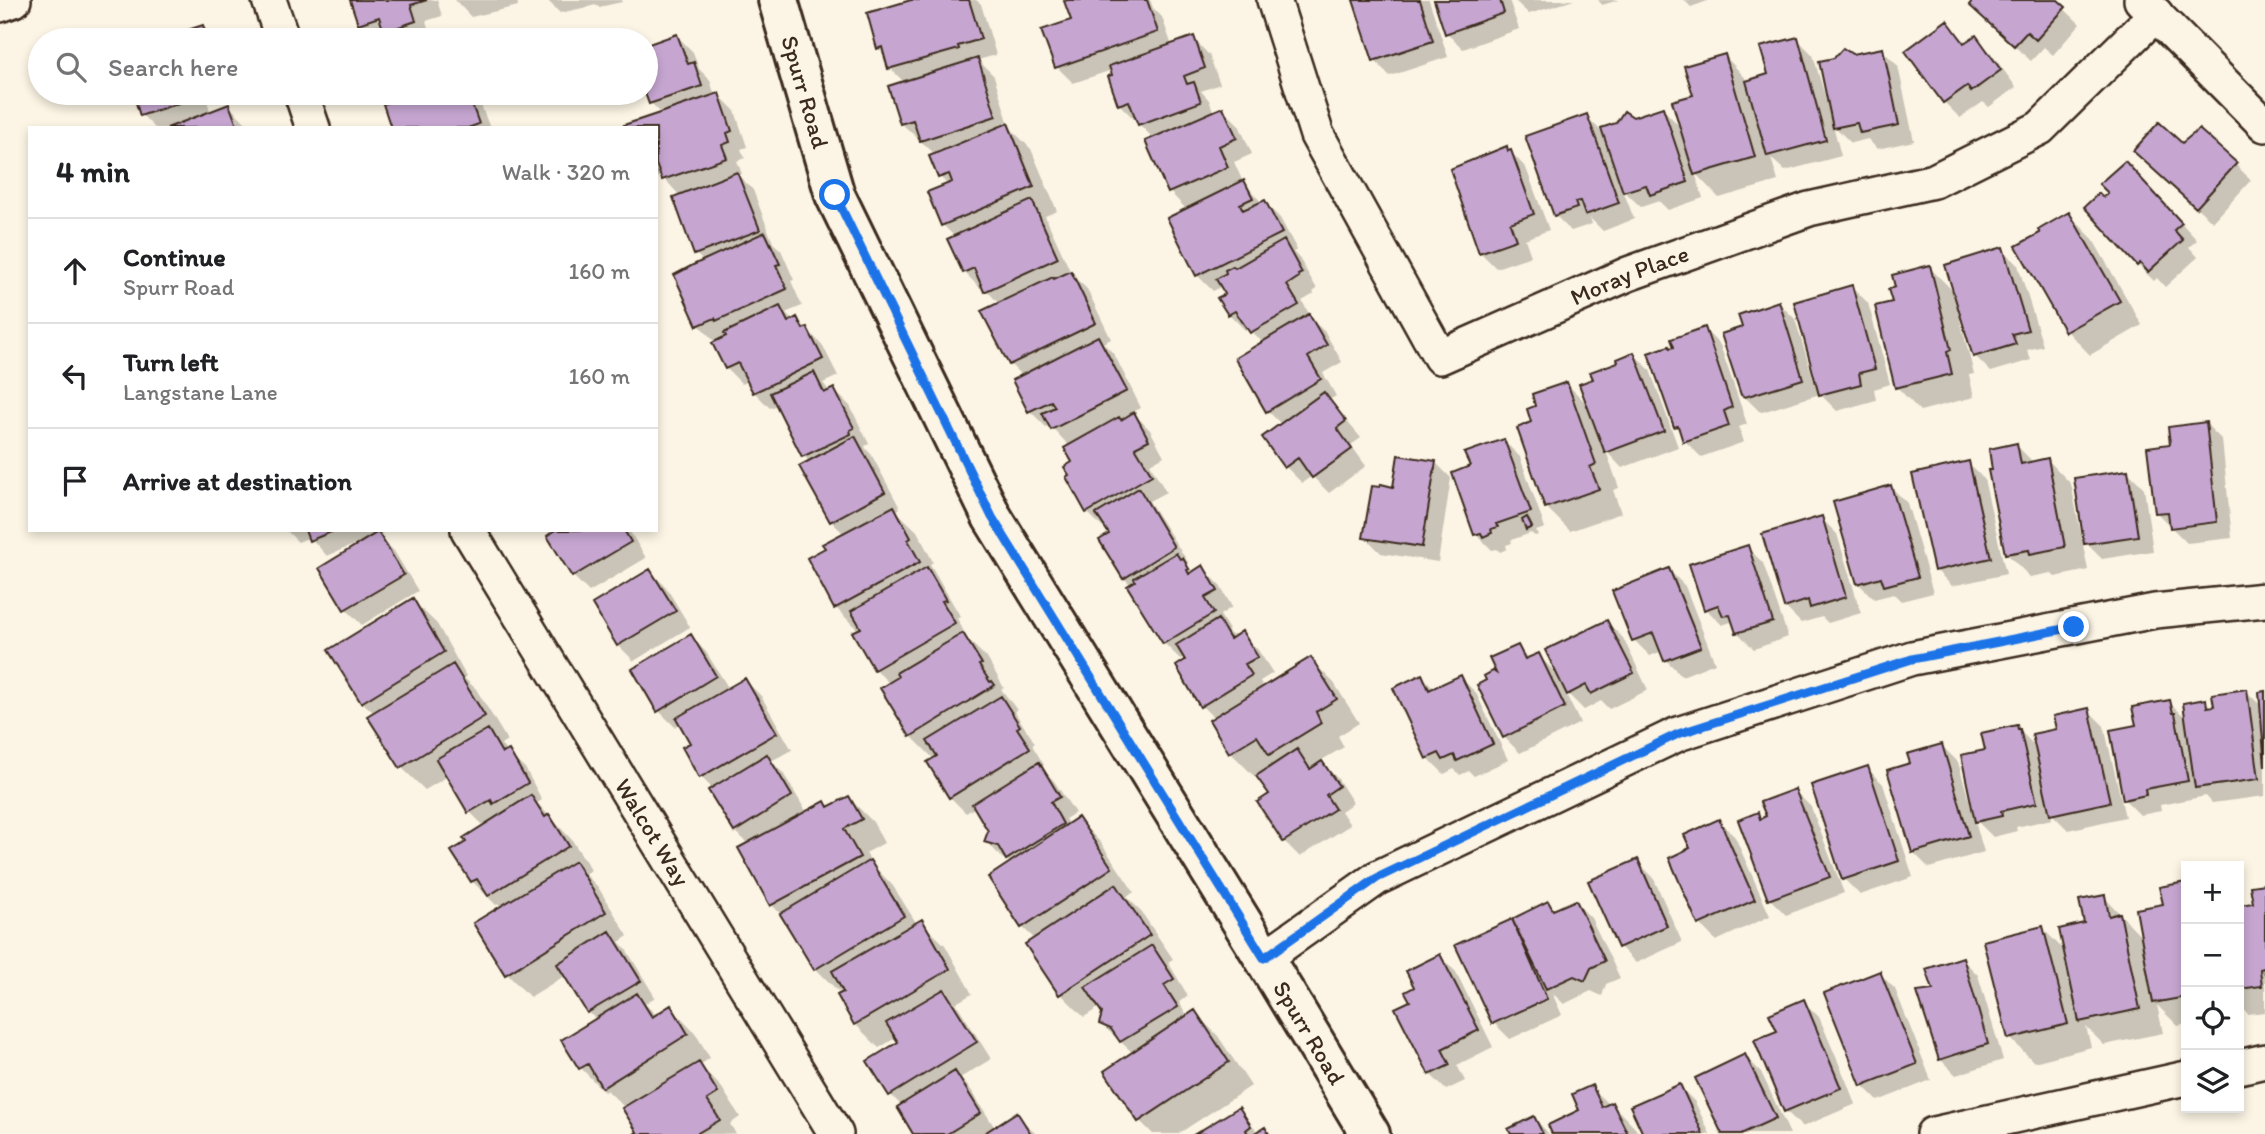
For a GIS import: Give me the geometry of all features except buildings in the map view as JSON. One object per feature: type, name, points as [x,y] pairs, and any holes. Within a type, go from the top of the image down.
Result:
[{"type":"street","points":[[0,5],[14,0]]},
{"type":"street","points":[[269,0],[279,28]]},
{"type":"street","name":"Spurr Road","points":[[778,0],[835,195],[992,517],[1370,1134]]},
{"type":"street","name":"Moray Place","points":[[1274,0],[1317,135],[1440,357],[1628,274],[1809,209],[1934,181],[2040,128],[2148,7]]},
{"type":"street","points":[[2148,7],[2265,125]]},
{"type":"street","points":[[305,105],[312,126]]},
{"type":"street","name":"Walcot Way","points":[[469,532],[836,1134]]},
{"type":"street","points":[[1264,958],[1377,878],[1678,734],[1912,659],[2155,611],[2265,600]]},
{"type":"street","points":[[2244,1066],[2265,1061]]},
{"type":"street","points":[[1933,1134],[2181,1079]]},
{"type":"route","points":[[835,195],[992,517],[1264,958],[1377,878],[1678,734],[1912,659],[2074,627]]}]
